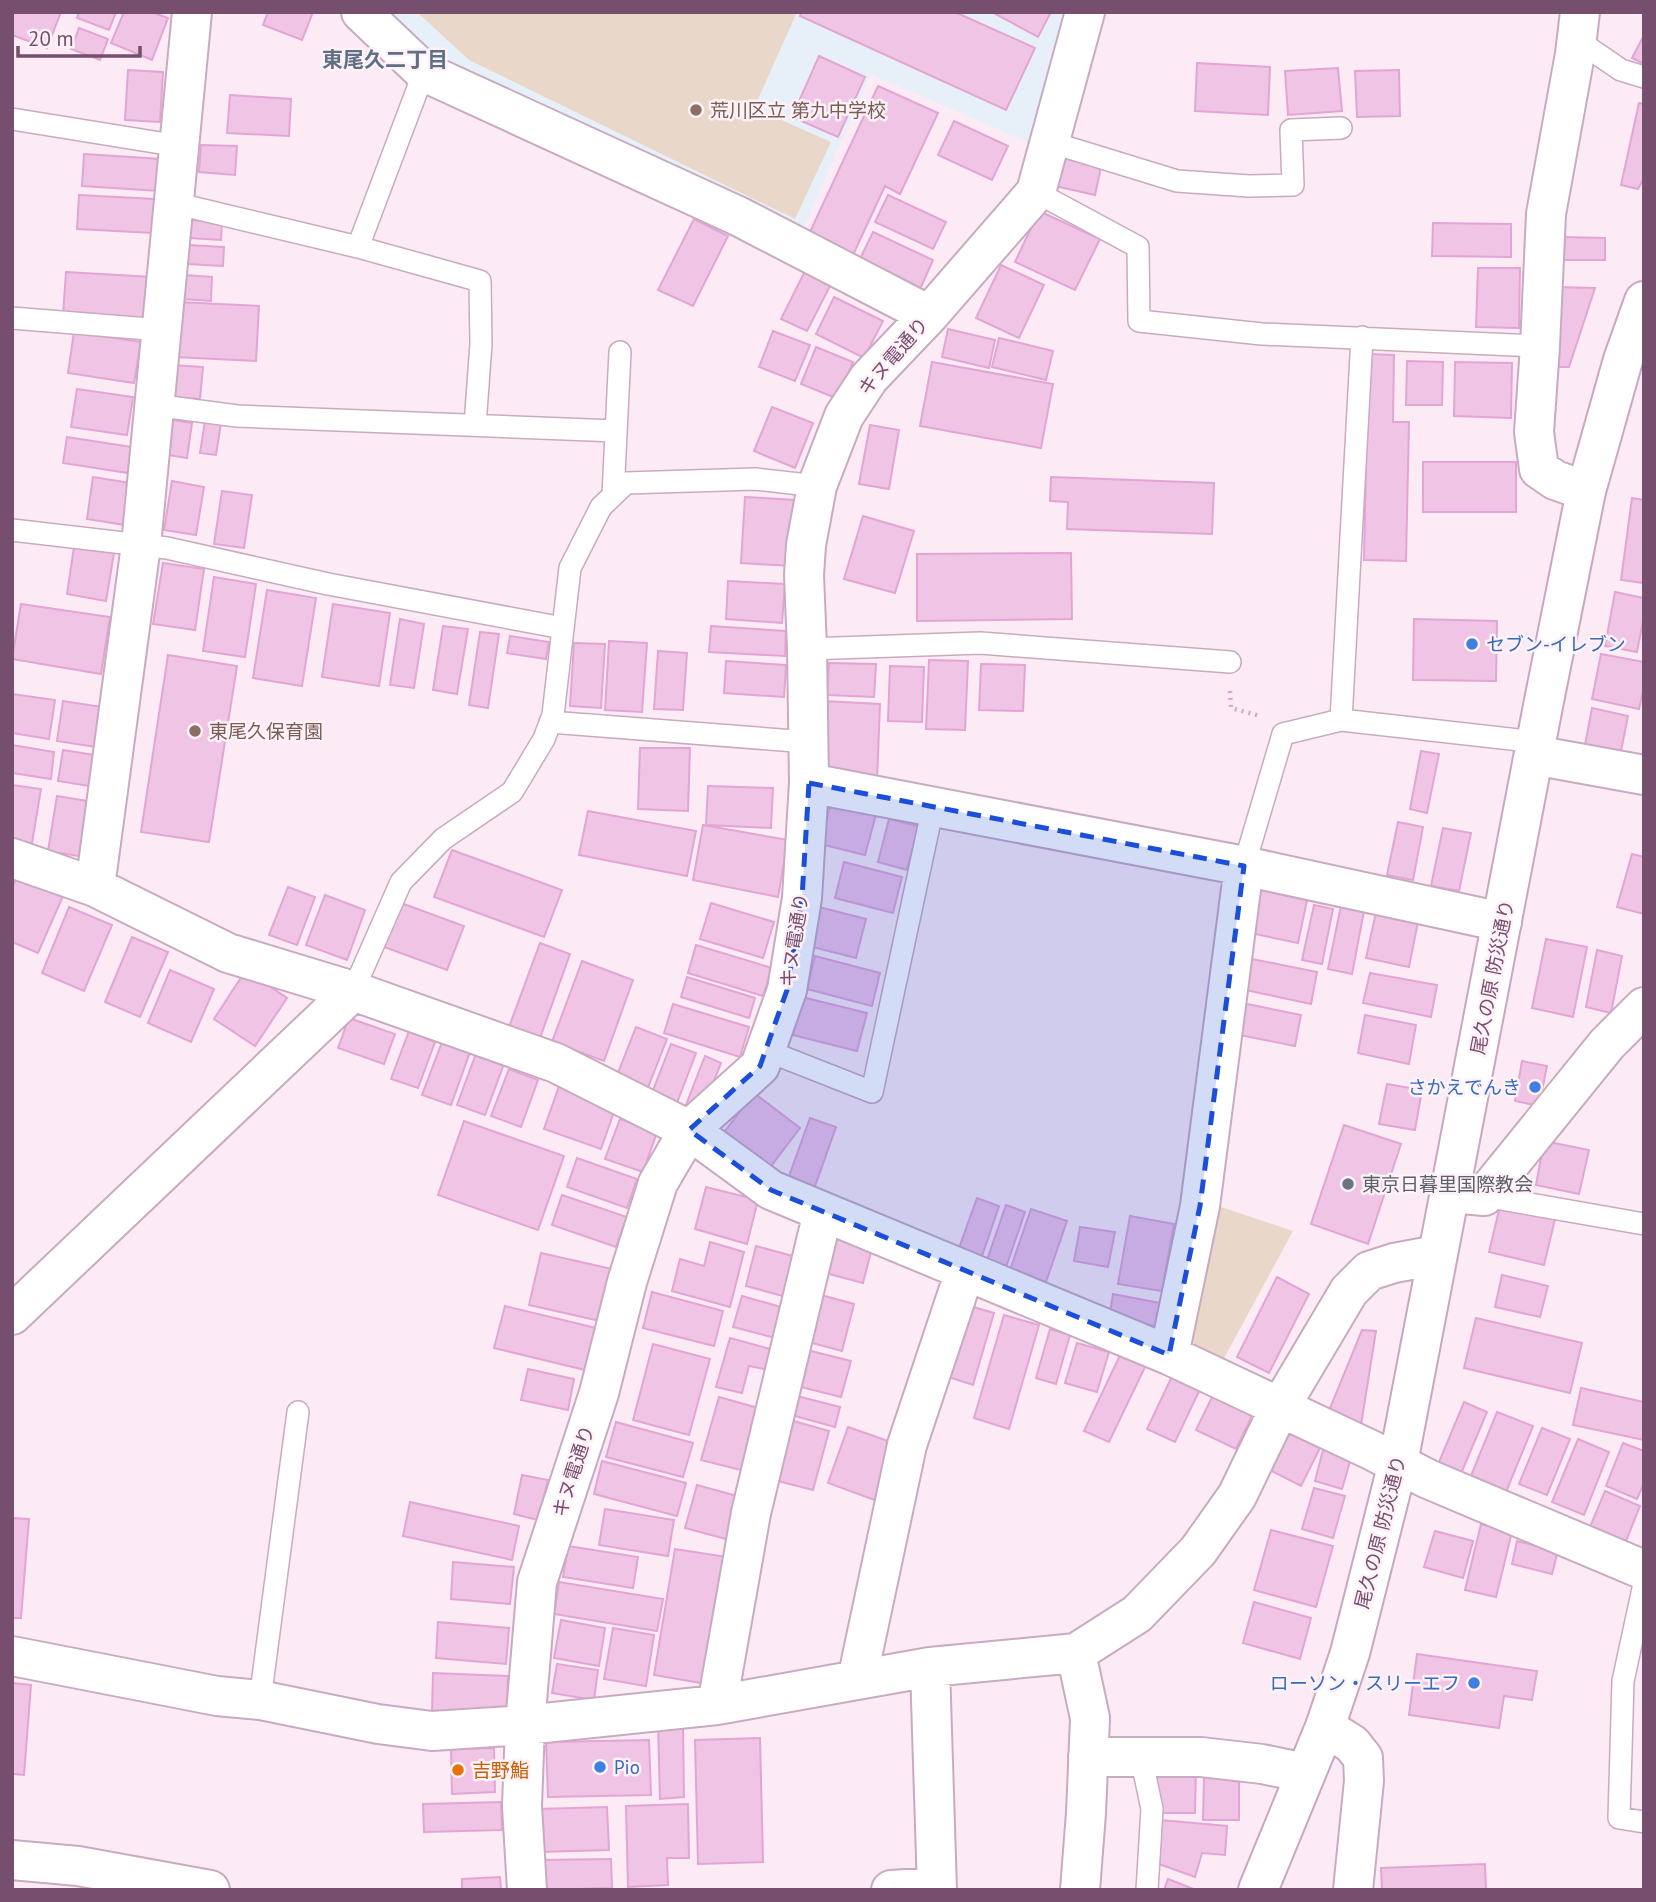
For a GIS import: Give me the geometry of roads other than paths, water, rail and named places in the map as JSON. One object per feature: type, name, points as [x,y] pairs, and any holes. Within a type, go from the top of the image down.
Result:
[{"type":"street","points":[[95,887],[141,545],[192,12]]},
{"type":"street","points":[[361,12],[424,72],[738,216],[929,315]]},
{"type":"street","name":"キヌ電通り","points":[[527,1890],[522,1806],[525,1725],[537,1582],[599,1393],[627,1282],[658,1183],[689,1130],[760,1066],[787,990],[803,898],[808,783],[804,575],[806,545],[817,486],[844,416],[869,378],[929,315],[1036,192],[1085,12]]},
{"type":"street","points":[[1579,26],[1546,214],[1534,432],[1539,469],[1555,480],[1586,491]]},
{"type":"street","name":"尾久の原 防災通り","points":[[1258,1890],[1325,1727],[1350,1653],[1398,1463],[1437,1255],[1466,1194],[1502,922],[1586,491],[1623,360],[1644,301]]},
{"type":"street","points":[[1536,749],[1644,775]]},
{"type":"street","points":[[808,783],[1244,866],[1502,922]]},
{"type":"street","points":[[12,858],[95,887],[228,953],[353,991],[556,1063],[689,1130],[771,1190],[1169,1355],[1428,1479],[1644,1570]]},
{"type":"street","points":[[1169,1355],[1200,1206],[1244,866]]},
{"type":"street","points":[[12,1315],[353,991]]},
{"type":"street","points":[[1466,1194],[1644,1007]]},
{"type":"street","points":[[717,1705],[751,1513],[824,1212]]},
{"type":"street","points":[[12,1656],[218,1696],[260,1700],[378,1724],[432,1731],[525,1725],[717,1705],[930,1667],[1076,1653],[1137,1614],[1198,1551],[1237,1496],[1280,1407],[1349,1291],[1369,1271],[1437,1255]]},
{"type":"street","points":[[857,1680],[907,1445],[965,1271]]},
{"type":"street","points":[[1076,1653],[1090,1718],[1080,1890]]},
{"type":"street","points":[[891,1890],[937,1888],[930,1667]]},
{"type":"street","points":[[1325,1727],[1352,1744],[1363,1758],[1364,1781],[1353,1890]]},
{"type":"street","points":[[1088,1757],[1201,1757],[1262,1764],[1306,1773]]},
{"type":"street","points":[[12,1860],[78,1866],[209,1890]]},
{"type":"lane","points":[[1579,26],[1621,70],[1644,77]]},
{"type":"lane","points":[[358,247],[424,72]]},
{"type":"lane","points":[[12,119],[179,146]]},
{"type":"lane","points":[[1050,142],[1177,181],[1249,187],[1293,185],[1291,130],[1341,128]]},
{"type":"lane","points":[[1036,192],[1138,247],[1139,321],[1262,334],[1540,346]]},
{"type":"lane","points":[[174,203],[358,247],[480,281],[481,344],[475,425]]},
{"type":"lane","points":[[12,318],[161,330]]},
{"type":"lane","points":[[1340,720],[1362,337]]},
{"type":"lane","points":[[613,495],[620,352]]},
{"type":"lane","points":[[154,405],[237,416],[616,431]]},
{"type":"lane","points":[[353,991],[401,882],[443,839],[512,792],[544,739],[553,715],[570,568],[601,507],[626,483],[755,478],[817,486]]},
{"type":"lane","points":[[12,530],[167,548],[328,584],[563,628]]},
{"type":"lane","points":[[807,649],[980,643],[1230,662]]},
{"type":"lane","points":[[1244,866],[1283,734],[1340,720],[1536,749]]},
{"type":"lane","points":[[550,722],[808,742]]},
{"type":"lane","points":[[765,1051],[872,1093],[933,807]]},
{"type":"lane","points":[[1466,1194],[1644,1224]]},
{"type":"lane","points":[[260,1700],[298,1412]]},
{"type":"lane","points":[[1644,1584],[1623,1681],[1619,1818],[1644,1822]]},
{"type":"lane","points":[[1141,1757],[1152,1810],[1147,1890]]},
{"type":"place","name":"荒川区立 第九中学校","points":[[696,110]]},
{"type":"place","name":"セブン-イレブン","points":[[1472,644]]},
{"type":"place","name":"東尾久保育園","points":[[195,731]]},
{"type":"place","name":"さかえでんき","points":[[1535,1087]]},
{"type":"place","name":"東京日暮里国際教会","points":[[1348,1184]]},
{"type":"place","name":"ローソン・スリーエフ","points":[[1474,1683]]},
{"type":"place","name":"Pio","points":[[600,1767]]},
{"type":"place","name":"吉野鮨","points":[[458,1770]]},
{"type":"district","name":"東尾久二丁目","points":[[385,60]]}]
